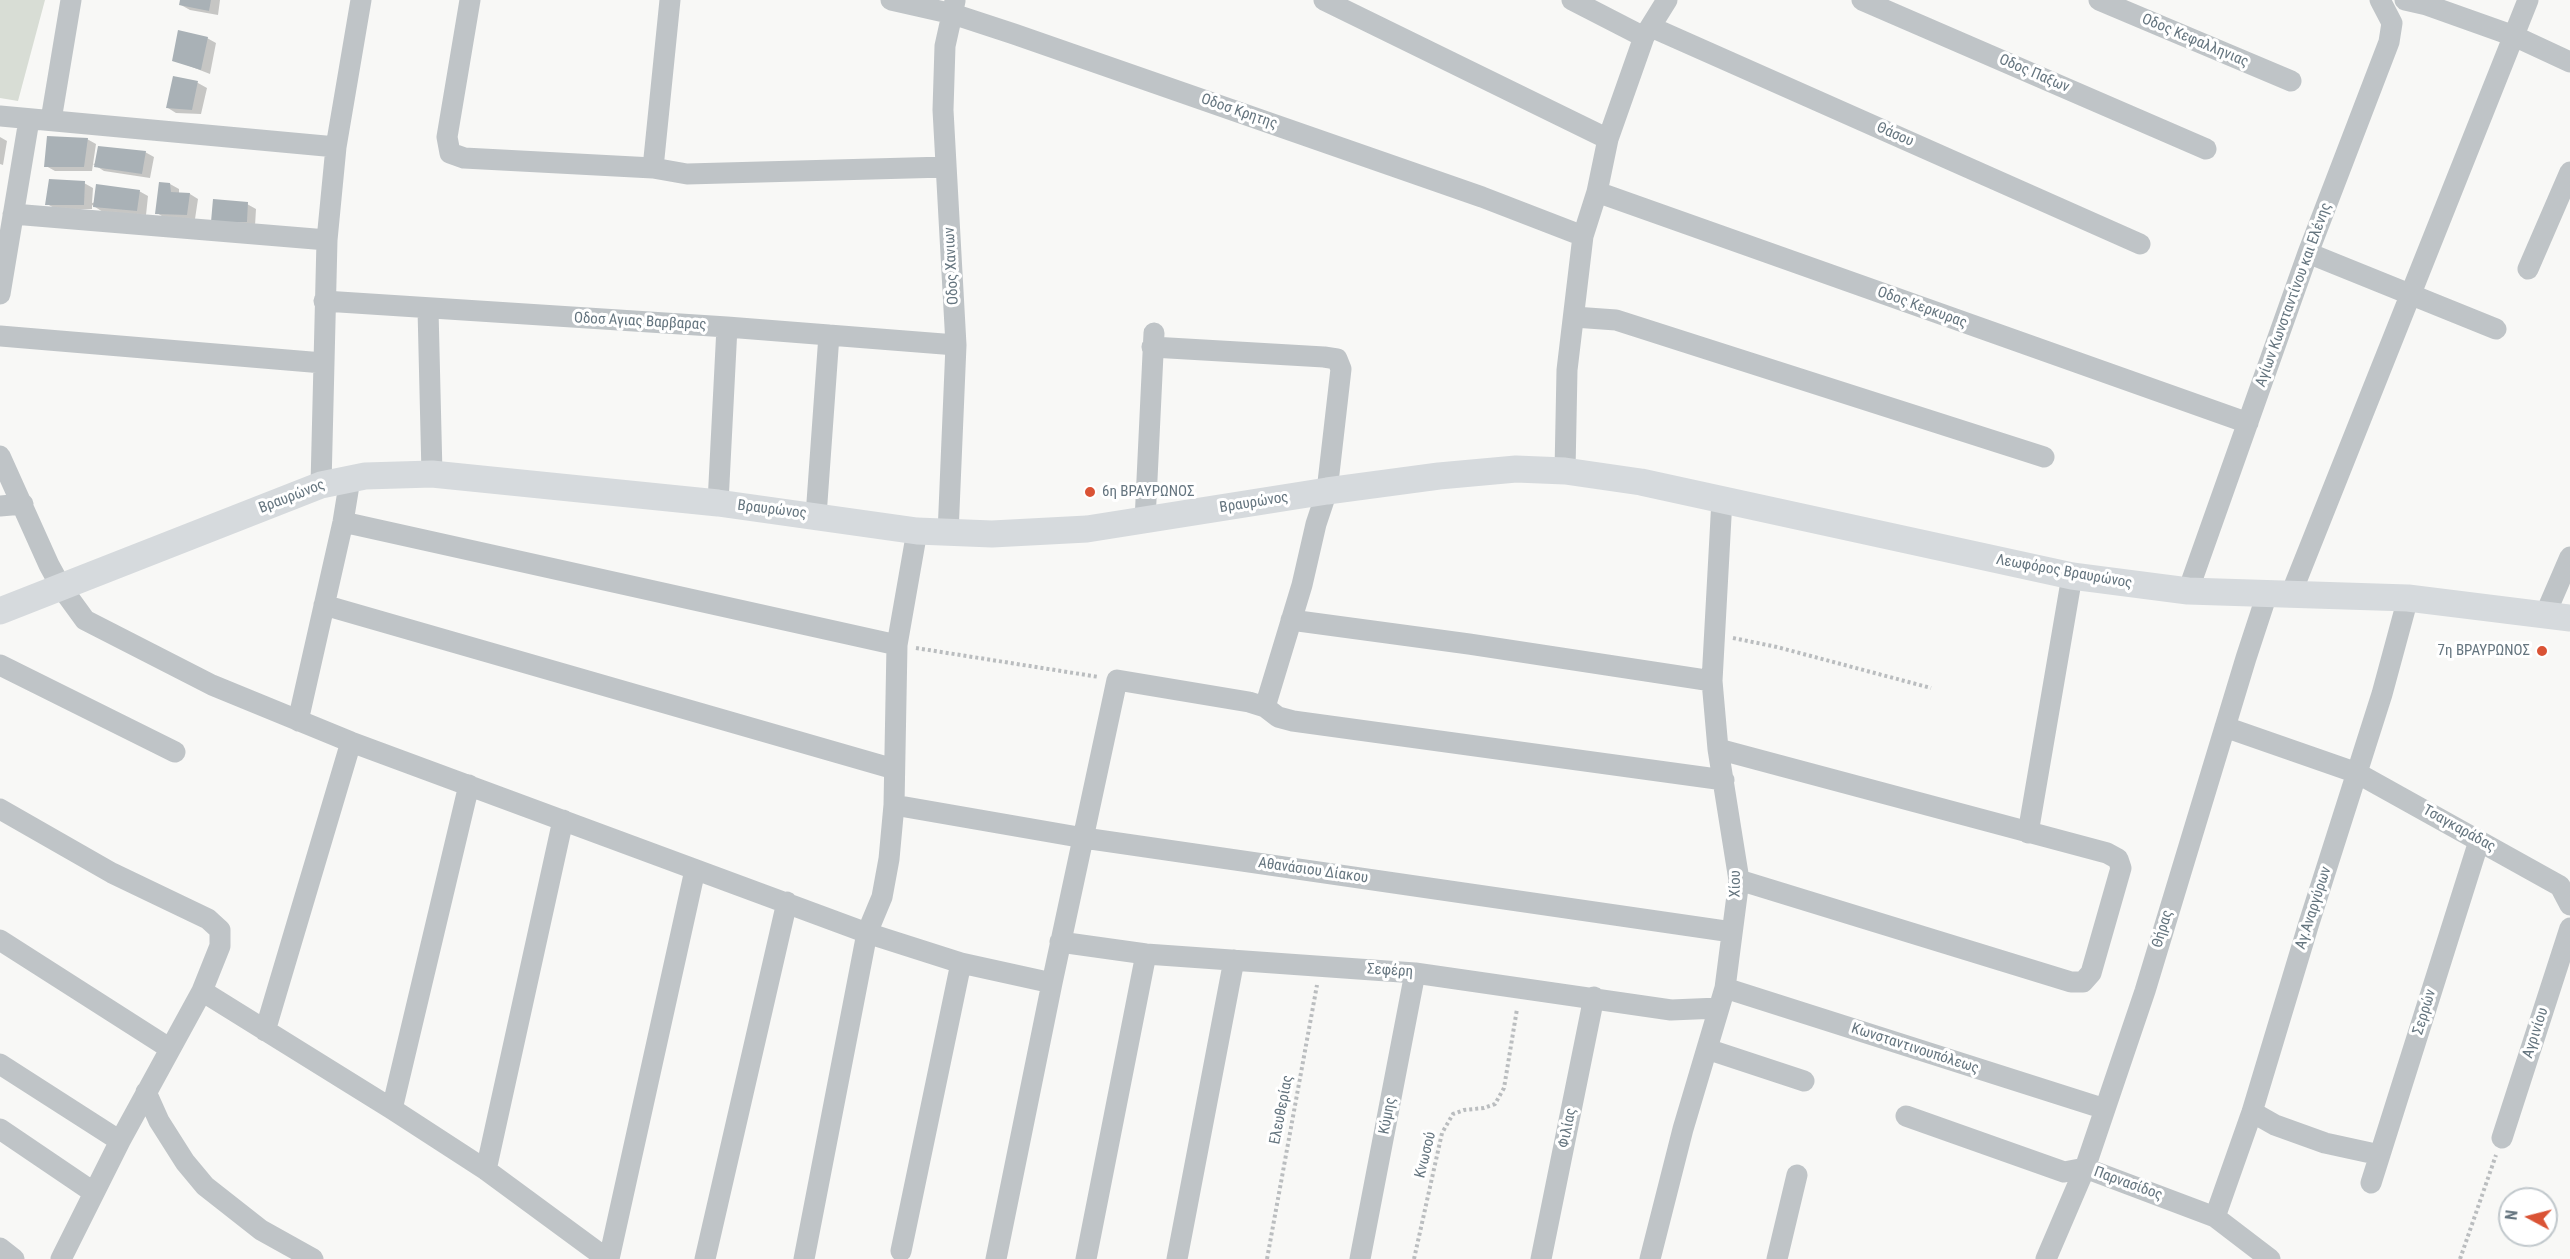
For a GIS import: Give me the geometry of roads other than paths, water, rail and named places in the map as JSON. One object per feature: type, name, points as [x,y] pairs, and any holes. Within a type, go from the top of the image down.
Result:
[{"type":"main road","name":"Βραυρώνος","points":[[0,611],[321,486],[350,479],[432,474],[718,503],[948,534],[1040,533],[1145,521],[1327,491],[1505,470],[1565,471]]},
{"type":"main road","name":"Λεωφόρος Βραυρώνος","points":[[1565,471],[1641,482],[2072,576],[2188,591],[2408,598],[2557,616]]},
{"type":"street","points":[[51,120],[71,0]]},
{"type":"street","points":[[321,486],[327,240],[336,147],[361,0]]},
{"type":"street","points":[[470,0],[447,137],[450,153],[464,158],[653,168],[687,174],[946,167]]},
{"type":"street","points":[[653,168],[670,0]]},
{"type":"street","name":"Οδοσ Κρητης","points":[[891,0],[954,7],[1482,197],[1583,236]]},
{"type":"street","points":[[1324,0],[1608,139]]},
{"type":"street","name":"Θάσου","points":[[1572,0],[2140,244]]},
{"type":"street","points":[[1565,471],[1567,370],[1583,236],[1597,192],[1608,139],[1647,32],[1667,0]]},
{"type":"street","name":"Οδος Παξων","points":[[1862,0],[2206,149]]},
{"type":"street","name":"Οδος Κεφαλληνιας","points":[[2099,0],[2291,81]]},
{"type":"street","points":[[2382,4],[2404,0],[2427,5],[2514,36],[2570,62]]},
{"type":"street","name":"Θήρας","points":[[2046,1259],[2085,1168],[2145,991],[2224,727],[2395,327],[2412,295],[2528,0]]},
{"type":"street","name":"Αγίων Κωνσταντίνου και Ελένης","points":[[2188,591],[2308,253],[2389,42],[2392,23],[2382,4]]},
{"type":"street","name":"Οδος Χανιων","points":[[948,534],[956,345],[943,110],[945,57],[954,7]]},
{"type":"street","points":[[0,116],[336,147]]},
{"type":"street","points":[[0,294],[29,120]]},
{"type":"street","points":[[2528,269],[2570,171]]},
{"type":"street","name":"Οδος Κερκυρας","points":[[1597,192],[2248,423]]},
{"type":"street","points":[[13,214],[327,240]]},
{"type":"street","points":[[2308,253],[2496,329]]},
{"type":"street","name":"Οδοσ Αγιας Βαρβαρας","points":[[324,301],[727,327],[956,345]]},
{"type":"street","points":[[428,309],[432,474]]},
{"type":"street","points":[[1574,317],[1616,320],[2044,457]]},
{"type":"street","points":[[718,503],[727,327]]},
{"type":"street","points":[[816,516],[829,335]]},
{"type":"street","points":[[0,336],[323,363]]},
{"type":"street","points":[[1145,521],[1153,340],[1337,359],[1341,369],[1327,491],[1265,707]]},
{"type":"street","points":[[0,456],[61,587],[85,620],[212,685],[351,742],[867,933],[961,963],[1052,982]]},
{"type":"street","points":[[298,721],[343,522],[350,479]]},
{"type":"street","name":"Χίου","points":[[1650,1259],[1683,1129],[1722,998],[1739,879],[1718,749],[1712,681],[1722,500]]},
{"type":"street","points":[[0,506],[23,504]]},
{"type":"street","points":[[343,522],[897,645]]},
{"type":"street","points":[[804,1259],[867,933],[882,897],[889,859],[894,805],[897,645],[917,531]]},
{"type":"street","points":[[2557,616],[2570,557]]},
{"type":"street","points":[[2028,833],[2072,576]]},
{"type":"street","name":"Αγ.Αναργύρων","points":[[2215,1217],[2252,1112],[2357,773],[2408,598]]},
{"type":"street","points":[[324,605],[894,769]]},
{"type":"street","points":[[1291,620],[1712,681]]},
{"type":"street","points":[[0,665],[175,752]]},
{"type":"street","points":[[996,1259],[1060,942],[1117,680],[1249,702],[1265,707],[1278,717],[1293,721],[1724,780]]},
{"type":"street","name":"Τσαγκαράδας","points":[[2224,727],[2357,773],[2479,841],[2565,882]]},
{"type":"street","points":[[265,1031],[351,742]]},
{"type":"street","points":[[1718,749],[2107,853],[2118,859],[2121,867],[2091,973],[2083,982],[2070,982],[1739,879]]},
{"type":"street","points":[[392,1109],[469,785]]},
{"type":"street","name":"Αθανάσιου Δίακου","points":[[894,805],[1084,838],[1732,932]]},
{"type":"street","points":[[0,809],[112,873],[208,919],[220,930],[220,946],[202,991],[169,1048],[93,1192],[64,1258]]},
{"type":"street","points":[[486,1170],[562,820]]},
{"type":"street","name":"Σερρών","points":[[2372,1183],[2479,841]]},
{"type":"street","points":[[202,991],[486,1170],[597,1256],[695,870]]},
{"type":"street","points":[[2565,882],[2570,905]]},
{"type":"street","points":[[705,1259],[787,902]]},
{"type":"street","name":"Αγρινίου","points":[[2502,1138],[2570,928]]},
{"type":"street","points":[[0,940],[169,1048]]},
{"type":"street","name":"Σεφέρη","points":[[1060,942],[1146,954],[1415,973],[1594,997],[1671,1010],[1722,998]]},
{"type":"street","points":[[1086,1259],[1146,954]]},
{"type":"street","points":[[1177,1259],[1234,960]]},
{"type":"street","points":[[901,1251],[961,963]]},
{"type":"street","name":"Κύμης","points":[[1360,1259],[1415,973]]},
{"type":"street","name":"Φιλίας","points":[[1541,1259],[1594,997]]},
{"type":"street","name":"Κωνσταντινουπόλεως","points":[[1722,998],[2105,1109]]},
{"type":"street","points":[[1707,1049],[1804,1081]]},
{"type":"street","points":[[0,1064],[120,1141]]},
{"type":"street","points":[[146,1092],[159,1121],[185,1162],[205,1186],[261,1230],[313,1259]]},
{"type":"street","points":[[2252,1112],[2275,1125],[2325,1143],[2380,1155]]},
{"type":"street","name":"Παρνασίδος","points":[[1906,1116],[2064,1172],[2085,1168],[2215,1217],[2270,1259]]},
{"type":"street","points":[[0,1129],[93,1192]]},
{"type":"street","points":[[1776,1259],[1797,1175]]},
{"type":"street","points":[[0,1248],[14,1259]]},
{"type":"place","name":"6η ΒΡΑΥΡΩΝΟΣ","points":[[1090,492]]},
{"type":"place","name":"7η ΒΡΑΥΡΩΝΟΣ","points":[[2542,651]]}]
